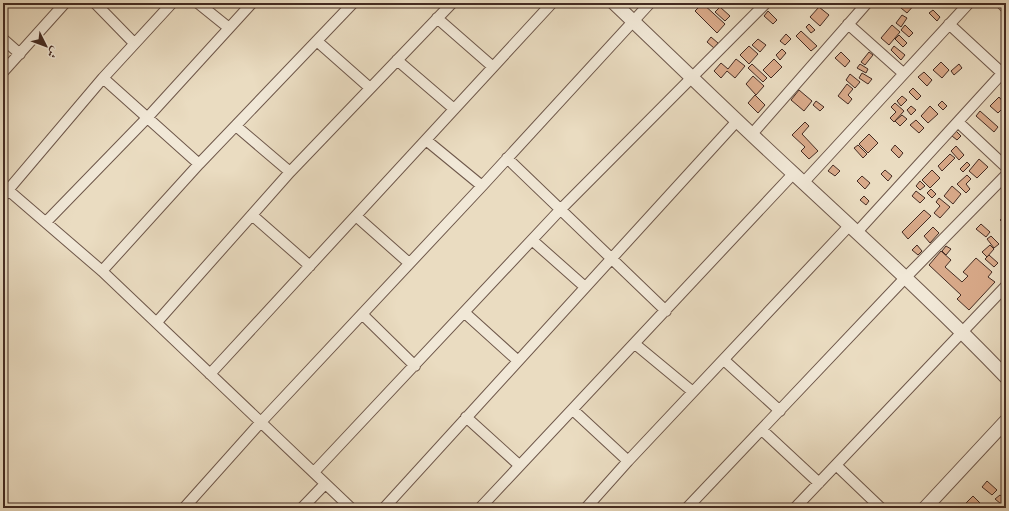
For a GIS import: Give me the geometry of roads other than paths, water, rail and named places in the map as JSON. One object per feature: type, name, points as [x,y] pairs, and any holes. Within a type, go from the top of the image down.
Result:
[{"type":"street","points":[[3,72],[65,3]]},
{"type":"street","points":[[95,3],[134,43]]},
{"type":"street","points":[[172,3],[103,78],[5,193],[46,222],[102,271],[351,508]]},
{"type":"street","points":[[198,3],[229,28]]},
{"type":"street","points":[[46,222],[148,117],[252,3]]},
{"type":"street","points":[[102,271],[199,164],[354,3]]},
{"type":"street","points":[[157,322],[290,172],[452,3]]},
{"type":"street","points":[[210,374],[552,3]]},
{"type":"street","points":[[614,3],[692,79],[906,277],[962,331],[1006,377]]},
{"type":"street","points":[[184,508],[261,422],[482,186],[650,3]]},
{"type":"street","points":[[314,472],[465,313],[560,210],[766,3]]},
{"type":"street","points":[[752,134],[867,3]]},
{"type":"street","points":[[480,508],[666,311],[903,73],[969,3]]},
{"type":"street","points":[[1001,3],[1006,8]]},
{"type":"street","points":[[437,18],[493,67]]},
{"type":"street","points":[[848,24],[903,73]]},
{"type":"street","points":[[586,508],[693,392],[958,122],[1004,71],[949,24]]},
{"type":"street","points":[[3,39],[20,54]]},
{"type":"street","points":[[318,42],[370,88]]},
{"type":"street","points":[[397,60],[454,109]]},
{"type":"street","points":[[103,78],[199,164]]},
{"type":"street","points":[[384,508],[517,360],[737,121]]},
{"type":"street","points":[[958,122],[1006,167]]},
{"type":"street","points":[[236,126],[290,172]]},
{"type":"street","points":[[426,140],[482,186]]},
{"type":"street","points":[[507,158],[666,311]]},
{"type":"street","points":[[687,508],[906,277],[1006,175]]},
{"type":"street","points":[[252,215],[310,266]]},
{"type":"street","points":[[356,216],[409,263]]},
{"type":"street","points":[[532,240],[585,287]]},
{"type":"street","points":[[795,508],[1006,286]]},
{"type":"street","points":[[465,313],[517,360]]},
{"type":"street","points":[[362,314],[415,366]]},
{"type":"street","points":[[635,344],[693,392]]},
{"type":"street","points":[[724,360],[780,411]]},
{"type":"street","points":[[573,410],[628,461]]},
{"type":"street","points":[[466,417],[519,465]]},
{"type":"street","points":[[931,506],[1006,420]]},
{"type":"street","points":[[762,430],[819,483]]},
{"type":"street","points":[[836,465],[881,508]]},
{"type":"street","points":[[302,508],[326,484]]}]
